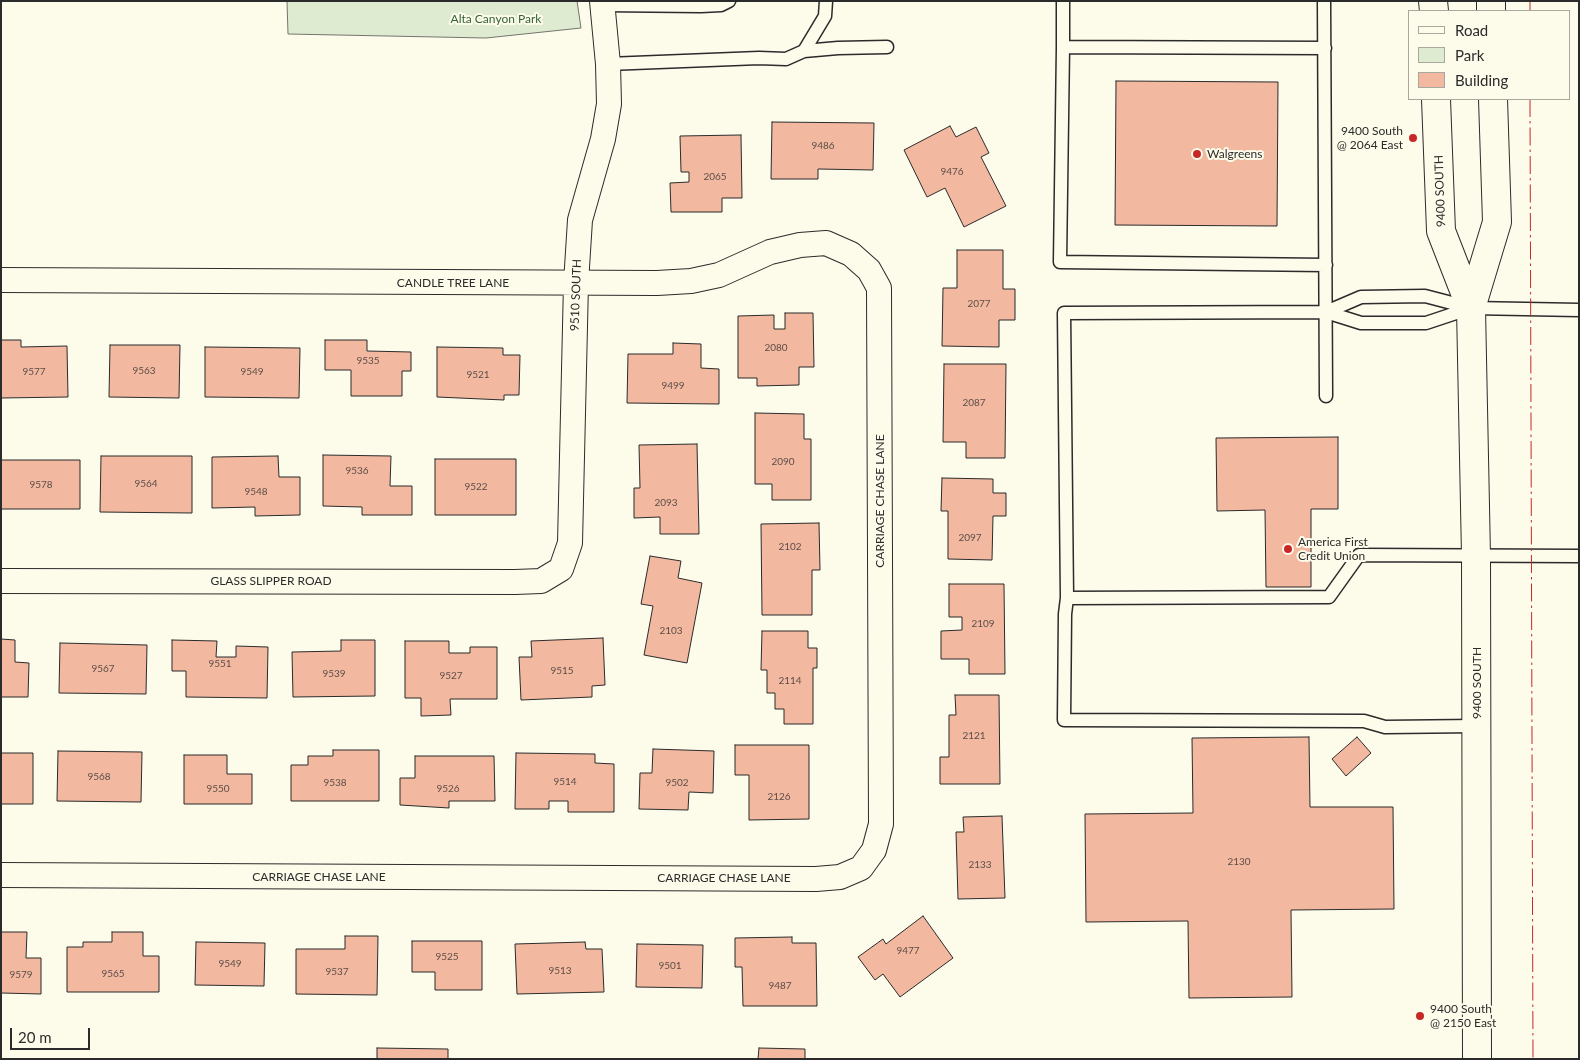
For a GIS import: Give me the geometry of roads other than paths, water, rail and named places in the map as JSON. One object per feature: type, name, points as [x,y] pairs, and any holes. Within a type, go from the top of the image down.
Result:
[{"type":"main road","name":"9400 SOUTH","points":[[1436,100],[1441,231],[1471,308]]},
{"type":"main road","name":"9400 SOUTH","points":[[1477,1059],[1476,556],[1471,308],[1497,222],[1493,100]]},
{"type":"street","name":"9510 SOUTH","points":[[541,581],[561,569],[570,543],[576,284],[580,220],[603,139],[607,113],[608,64],[602,3]]},
{"type":"street","name":"CANDLE TREE LANE","points":[[1,280],[576,284],[691,281],[719,275],[770,252],[800,245],[826,243],[851,254],[869,270],[879,288]]},
{"type":"street","name":"CARRIAGE CHASE LANE","points":[[1,876],[816,879],[840,877],[861,868],[874,850],[881,824],[879,288]]},
{"type":"street","name":"GLASS SLIPPER ROAD","points":[[1,581],[541,581]]},
{"type":"lane","points":[[602,3],[721,5],[729,1]]},
{"type":"lane","points":[[804,51],[825,16],[826,1]]},
{"type":"lane","points":[[1063,1],[1060,262],[1326,265]]},
{"type":"lane","points":[[1324,1],[1326,396]]},
{"type":"lane","points":[[1063,47],[1325,48]]},
{"type":"lane","points":[[608,64],[759,58],[786,59],[804,51],[838,48],[886,48]]},
{"type":"lane","points":[[1326,312],[1361,297],[1425,296],[1471,308],[1579,310]]},
{"type":"lane","points":[[1471,308],[1426,323],[1361,323],[1326,312],[1064,313],[1067,598],[1064,614],[1064,720],[1364,721],[1385,727],[1477,726]]},
{"type":"lane","points":[[1067,598],[1329,597],[1359,555],[1579,556]]},
{"type":"place","name":"9400 South @ 2064 East","points":[[1413,138]]},
{"type":"place","name":"Walgreens","points":[[1197,154]]},
{"type":"place","name":"America First Credit Union","points":[[1288,549]]},
{"type":"place","name":"9400 South @ 2150 East","points":[[1420,1016]]},
{"type":"park label","name":"Alta Canyon Park","points":[[496,19]]}]
